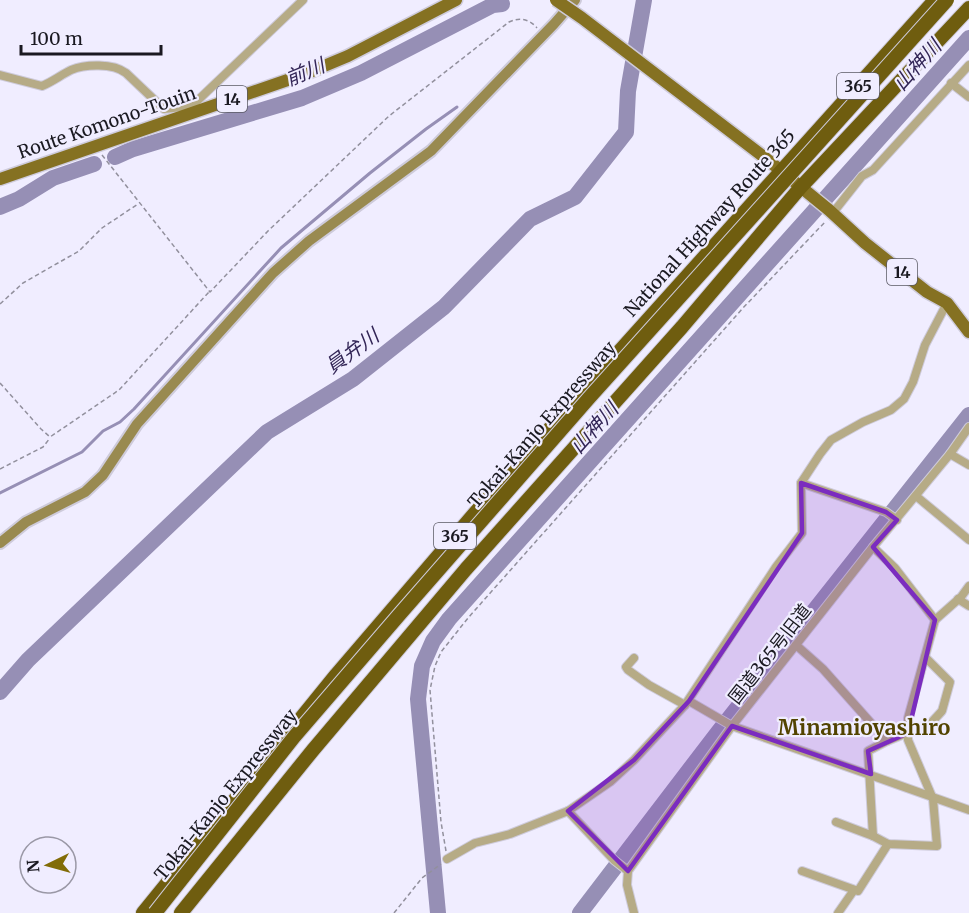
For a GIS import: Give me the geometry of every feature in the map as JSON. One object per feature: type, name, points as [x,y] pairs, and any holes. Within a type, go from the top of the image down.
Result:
[{"type":"highway","name":"National Highway Route 365","points":[[143,913],[293,727],[402,597],[935,0]]},
{"type":"highway","name":"Tokai-Kanjo Expressway","points":[[155,913],[294,737],[392,622],[589,398],[947,0]]},
{"type":"highway","name":"365","points":[[181,913],[415,627],[523,503],[969,8]]},
{"type":"main road","name":"Route Komono-Touin","points":[[0,179],[191,109],[324,66],[456,0]]},
{"type":"main road","name":"14","points":[[555,0],[582,18],[781,170],[883,257],[927,292],[947,303],[969,332]]},
{"type":"street","points":[[0,75],[42,86],[76,69],[107,66],[121,69],[164,109],[191,109],[303,0]]},
{"type":"street","points":[[0,543],[26,522],[85,492],[103,475],[137,424],[273,273],[309,241],[431,151],[575,0]]},
{"type":"street","points":[[830,212],[862,176],[873,170],[969,65]]},
{"type":"street","points":[[951,84],[969,98]]},
{"type":"street","points":[[446,860],[475,843],[519,830],[568,811],[610,782],[634,760],[687,703],[776,567],[802,533],[801,483],[831,440],[891,410],[904,399],[913,382],[924,345],[947,303]]},
{"type":"street","name":"国道365号旧道","points":[[625,869],[728,724],[796,645],[873,547],[892,516],[916,496],[969,427]]},
{"type":"street","points":[[950,454],[969,465]]},
{"type":"street","points":[[801,483],[892,516]]},
{"type":"street","points":[[916,496],[969,540]]},
{"type":"street","points":[[873,547],[895,568],[935,620]]},
{"type":"street","points":[[836,822],[888,844],[937,846],[933,798],[908,740],[908,718],[935,620],[969,586]]},
{"type":"street","points":[[958,599],[969,606]]},
{"type":"street","points":[[796,645],[823,669],[887,741]]},
{"type":"street","points":[[873,836],[868,751],[931,723],[942,711],[950,682],[925,657]]},
{"type":"street","points":[[634,658],[626,667],[648,685],[728,724],[969,810]]},
{"type":"street","points":[[568,811],[625,869],[634,913]]},
{"type":"street","points":[[801,872],[858,891],[888,844]]},
{"type":"street","points":[[838,913],[854,890]]},
{"type":"path","points":[[0,469],[43,447],[50,437],[119,390],[267,231],[389,116],[509,22],[521,19],[528,21],[534,24],[543,36]]},
{"type":"path","points":[[95,146],[210,292]]},
{"type":"path","points":[[0,304],[23,283],[79,251],[102,228],[138,203]]},
{"type":"path","points":[[394,913],[426,875],[446,860],[430,700],[435,666],[441,652],[462,624],[830,212]]},
{"type":"path","points":[[0,383],[28,416],[50,437]]},
{"type":"highlighted area","points":[[801,483],[886,512],[897,520],[873,547],[935,620],[908,733],[868,751],[871,774],[732,726],[628,871],[568,811],[634,760],[689,701],[802,533]]},
{"type":"waterway","name":"員弁川","points":[[0,692],[28,660],[267,432],[353,379],[444,307],[530,219],[575,197],[626,132],[628,91],[644,0]]},
{"type":"waterway","name":"前川","points":[[115,157],[133,149],[302,98],[361,73],[493,5],[502,4]]},
{"type":"waterway","name":"山神川","points":[[438,913],[418,699],[422,666],[433,641],[449,619],[969,38]]},
{"type":"waterway","points":[[0,493],[82,452],[103,431],[120,422],[281,248],[370,173],[457,107]]},
{"type":"waterway","name":"前川","points":[[0,207],[19,199],[53,178],[94,164]]},
{"type":"waterway","name":"山神川","points":[[580,913],[719,731],[969,415]]},
{"type":"district","name":"Minamioyashiro","points":[[864,728]]}]
